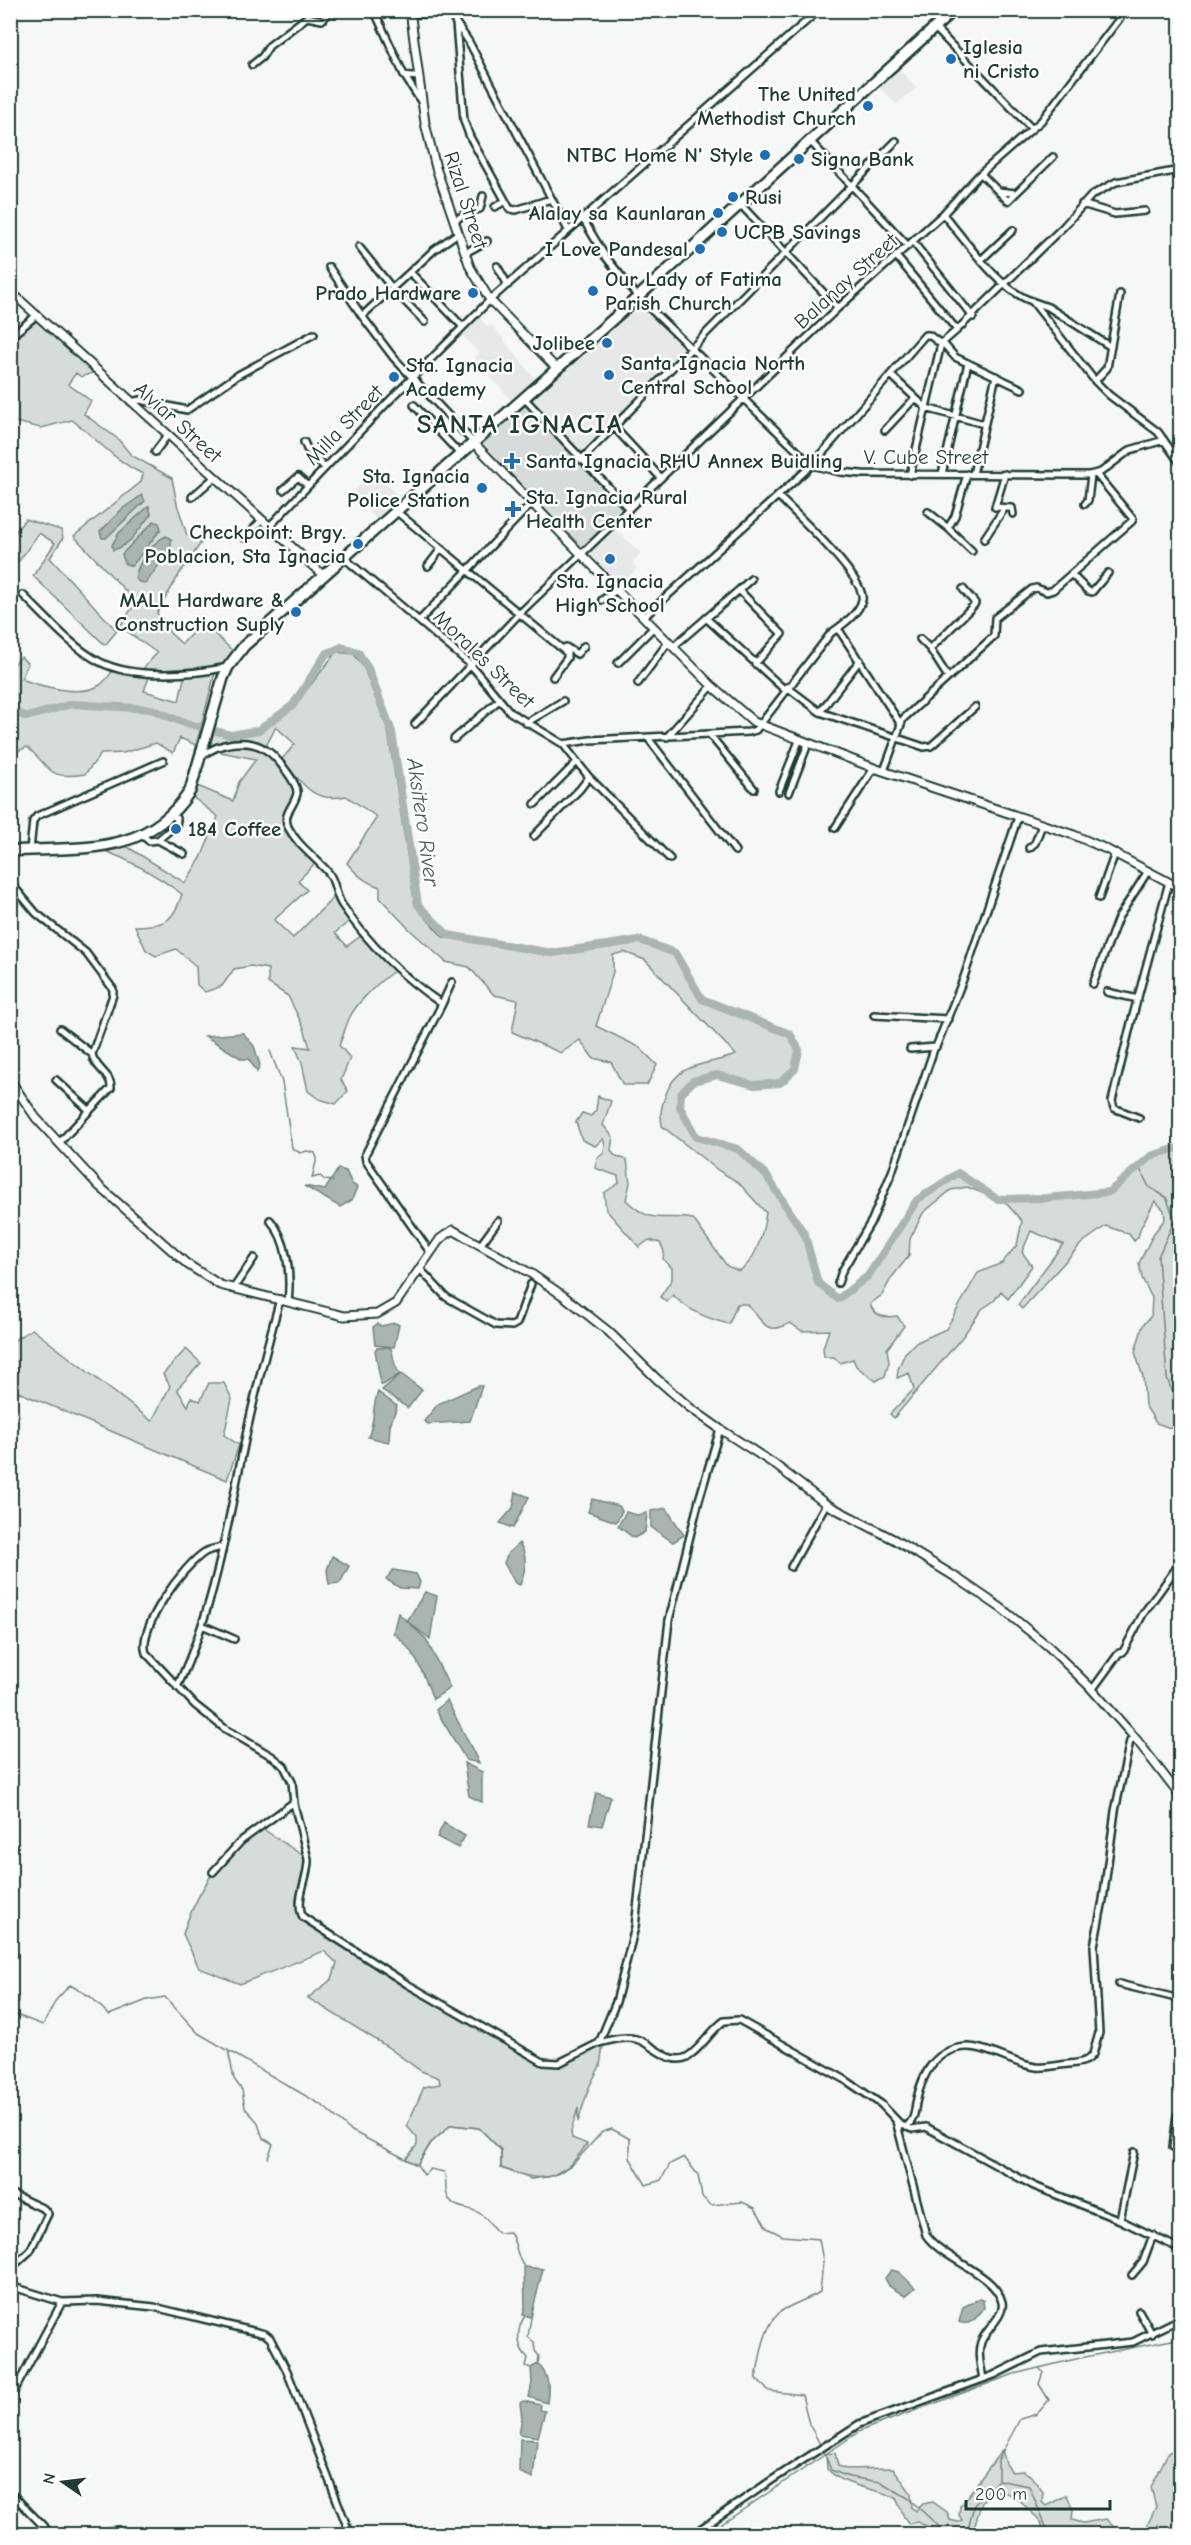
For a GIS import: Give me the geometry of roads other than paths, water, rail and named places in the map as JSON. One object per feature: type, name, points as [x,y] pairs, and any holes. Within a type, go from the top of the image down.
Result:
[{"type":"highway","points":[[10,851],[110,844],[142,835],[173,814],[190,792],[228,667],[244,646],[741,205],[954,10]]},
{"type":"street","points":[[252,65],[262,57],[269,46],[304,18],[322,20],[332,10]]},
{"type":"street","points":[[374,10],[404,75],[423,105]]},
{"type":"street","name":"Milla Street","points":[[268,528],[386,404],[490,300],[819,10]]},
{"type":"street","name":"Balanay Street","points":[[415,724],[519,614],[838,308],[911,244],[981,174],[1041,121],[1126,10]]},
{"type":"street","points":[[410,12],[451,12],[568,230]]},
{"type":"street","name":"Rizal Street","points":[[410,12],[423,105],[436,168],[465,253],[490,300],[557,369]]},
{"type":"street","points":[[455,21],[464,121],[470,137],[505,201],[513,211],[551,199]]},
{"type":"street","points":[[934,27],[1032,129]]},
{"type":"street","points":[[404,75],[419,77]]},
{"type":"street","points":[[581,460],[896,141]]},
{"type":"street","points":[[811,142],[850,186],[911,244],[973,316]]},
{"type":"street","points":[[981,174],[1007,201],[1053,157]]},
{"type":"street","points":[[910,475],[941,343],[973,316],[1092,195],[1116,182],[1180,170]]},
{"type":"street","points":[[998,191],[1016,193]]},
{"type":"street","points":[[454,221],[468,212],[480,209],[483,196]]},
{"type":"street","points":[[495,207],[505,201]]},
{"type":"street","points":[[1082,204],[1115,214],[1145,211]]},
{"type":"street","points":[[741,205],[838,308]]},
{"type":"street","points":[[943,214],[1004,285],[1020,297],[1048,307],[1111,347]]},
{"type":"street","name":"V. Cube Street","points":[[583,219],[611,265],[638,297],[812,465],[840,472],[910,475],[1094,475]]},
{"type":"street","points":[[982,259],[1013,230]]},
{"type":"street","points":[[362,316],[441,244],[458,233]]},
{"type":"street","points":[[465,253],[487,240]]},
{"type":"street","points":[[358,247],[392,288],[425,322]]},
{"type":"street","points":[[896,256],[957,330]]},
{"type":"street","points":[[497,266],[508,285]]},
{"type":"street","points":[[329,267],[393,357],[581,555],[712,686],[759,725],[874,768],[1074,835],[1180,888]]},
{"type":"street","points":[[410,272],[463,327]]},
{"type":"street","name":"Alviar Street","points":[[10,291],[268,528],[324,576]]},
{"type":"street","points":[[1095,381],[1106,372],[1120,294]]},
{"type":"street","points":[[1032,301],[1095,381],[1109,395],[1151,426],[1180,463]]},
{"type":"street","points":[[10,337],[37,315]]},
{"type":"street","points":[[131,402],[140,400],[189,409],[238,375],[314,334]]},
{"type":"street","points":[[644,617],[812,465],[892,376],[925,335],[941,343],[955,357],[1022,389]]},
{"type":"street","points":[[942,474],[968,363]]},
{"type":"street","points":[[892,376],[926,408],[984,424]]},
{"type":"street","points":[[948,528],[955,516],[970,474],[996,376]]},
{"type":"street","points":[[524,398],[629,509]]},
{"type":"street","points":[[885,430],[915,398]]},
{"type":"street","points":[[414,405],[461,455]]},
{"type":"street","points":[[614,427],[662,478]]},
{"type":"street","points":[[155,452],[168,435]]},
{"type":"street","points":[[1085,504],[1094,475],[1130,450],[1164,440]]},
{"type":"street","points":[[304,442],[307,449],[325,468]]},
{"type":"street","points":[[1005,474],[995,507],[1012,508],[1013,514]]},
{"type":"street","points":[[884,771],[900,723],[994,636],[995,618],[1013,602],[1035,588],[1047,592],[1053,590],[1133,520],[1094,475]]},
{"type":"street","points":[[192,497],[215,477]]},
{"type":"street","points":[[283,490],[298,477],[308,486]]},
{"type":"street","points":[[670,858],[588,777],[563,744],[590,740],[749,732],[759,725],[831,633],[838,630],[859,607],[862,591],[853,576],[827,546],[778,496]]},
{"type":"street","points":[[420,620],[532,503]]},
{"type":"street","points":[[984,539],[1004,508]]},
{"type":"street","points":[[397,512],[569,656],[553,677]]},
{"type":"street","points":[[928,512],[972,551]]},
{"type":"street","points":[[245,538],[261,521]]},
{"type":"street","points":[[428,566],[441,549]]},
{"type":"street","name":"Morales Street","points":[[344,558],[470,664],[510,712],[563,744]]},
{"type":"street","points":[[1071,574],[1088,591],[1092,592],[1108,573]]},
{"type":"street","points":[[638,683],[671,643],[706,618],[751,579]]},
{"type":"street","points":[[602,600],[617,590]]},
{"type":"street","points":[[739,590],[782,634],[755,664]]},
{"type":"street","points":[[930,649],[974,605],[975,603],[963,590]]},
{"type":"street","points":[[23,595],[62,632],[95,659],[106,664],[161,674],[196,673],[228,667]]},
{"type":"street","points":[[706,618],[755,664],[820,712],[896,738],[929,747],[975,707]]},
{"type":"street","points":[[618,663],[654,627]]},
{"type":"street","points":[[838,630],[900,723]]},
{"type":"street","points":[[920,639],[930,649],[948,677]]},
{"type":"street","points":[[562,649],[566,646],[577,654],[584,646]]},
{"type":"street","points":[[820,712],[860,660]]},
{"type":"street","points":[[667,737],[712,686]]},
{"type":"street","points":[[454,739],[499,700]]},
{"type":"street","points":[[526,723],[563,701]]},
{"type":"street","points":[[710,735],[754,789]]},
{"type":"street","points":[[648,738],[735,851]]},
{"type":"street","points":[[778,791],[799,741]]},
{"type":"street","points":[[202,754],[214,747],[231,744],[257,746],[266,749],[273,756],[296,784],[296,798],[287,813],[286,820],[294,836],[329,873],[341,904],[392,966],[414,985],[442,1004]]},
{"type":"street","points":[[789,793],[808,744]]},
{"type":"street","points":[[30,850],[33,821],[37,816],[163,761]]},
{"type":"street","points":[[535,804],[576,763]]},
{"type":"street","points":[[835,828],[874,768]]},
{"type":"street","points":[[534,836],[580,789],[588,777]]},
{"type":"street","points":[[142,835],[149,841],[158,840],[176,825],[177,820],[173,814]]},
{"type":"street","points":[[838,1283],[842,1271],[872,1220],[892,1172],[1018,817]]},
{"type":"street","points":[[1029,848],[1035,843],[1042,825]]},
{"type":"street","points":[[158,840],[184,854]]},
{"type":"street","points":[[1099,898],[1114,853]]},
{"type":"street","points":[[1093,984],[1118,918],[1148,871]]},
{"type":"street","points":[[10,882],[30,908],[80,947],[111,984],[113,995],[92,1054]]},
{"type":"street","points":[[1139,1118],[1114,1108],[1112,1101],[1169,882]]},
{"type":"street","points":[[430,1252],[366,1161],[365,1155],[452,982]]},
{"type":"street","points":[[1107,992],[1138,999]]},
{"type":"street","points":[[874,1015],[948,1018]]},
{"type":"street","points":[[59,1143],[111,1088],[111,1083],[95,1063],[92,1054],[60,1029]]},
{"type":"street","points":[[910,1049],[934,1049]]},
{"type":"street","points":[[10,1080],[36,1118],[99,1186],[187,1264],[220,1285],[344,1316],[377,1314],[396,1303],[430,1252],[448,1232],[453,1230],[530,1273],[608,1331],[657,1379],[720,1429],[774,1464],[826,1504],[895,1540],[1001,1608],[1049,1647],[1092,1690],[1134,1737],[1180,1796]]},
{"type":"street","points":[[56,1080],[89,1110]]},
{"type":"street","points":[[177,1687],[202,1625],[223,1547],[254,1399],[284,1300],[289,1274],[283,1246],[277,1229],[270,1220]]},
{"type":"street","points":[[481,1244],[498,1221]]},
{"type":"street","points":[[233,1289],[254,1258]]},
{"type":"street","points":[[420,1269],[446,1297],[496,1325],[504,1327],[517,1323],[531,1284]]},
{"type":"street","points":[[599,2043],[616,2002],[635,1927],[654,1743],[673,1597],[720,1429]]},
{"type":"street","points":[[791,1567],[826,1504]]},
{"type":"street","points":[[223,1547],[204,1553],[194,1562],[160,1605],[147,1629],[144,1646],[146,1653],[177,1687],[224,1728],[284,1766],[292,1782],[294,1802],[308,1859],[300,1907],[300,1913],[308,1921],[407,1984],[543,2062],[559,2063],[599,2043],[628,2038],[639,2040],[667,2056],[686,2058],[724,2021],[739,2020],[844,2079],[881,2104],[906,2127],[926,2127],[1034,2186],[1120,2220],[1180,2250]]},
{"type":"street","points":[[1092,1690],[1119,1653],[1123,1652],[1143,1614],[1180,1563]]},
{"type":"street","points":[[202,1625],[234,1639]]},
{"type":"street","points":[[906,2127],[914,2118],[916,2101],[930,2064],[956,2048],[970,2046],[983,2048],[1000,2057],[1038,2067],[1082,2062],[1093,2054],[1099,2033],[1094,1946],[1121,1781],[1130,1741],[1134,1737]]},
{"type":"street","points":[[213,1872],[241,1841],[294,1802]]},
{"type":"street","points":[[1119,1984],[1180,1999]]},
{"type":"street","points":[[1173,2147],[1180,2112]]},
{"type":"street","points":[[896,2120],[926,2235],[935,2246],[990,2284],[1002,2300],[1001,2311],[981,2344],[980,2361],[983,2379]]},
{"type":"street","points":[[1120,2220],[1134,2152]]},
{"type":"street","points":[[10,2193],[44,2209],[48,2214],[30,2250],[10,2269]]},
{"type":"street","points":[[1132,2276],[1143,2262],[1153,2235]]},
{"type":"street","points":[[10,2286],[62,2302],[97,2301],[154,2307],[268,2336],[287,2371],[350,2535]]},
{"type":"street","points":[[10,2398],[62,2302]]},
{"type":"street","points":[[1139,2311],[1152,2334]]},
{"type":"street","points":[[693,2535],[772,2480],[859,2424],[983,2379],[1041,2352],[1133,2342],[1180,2319]]},
{"type":"street","points":[[10,2492],[51,2535]]},
{"type":"street","points":[[93,2535],[118,2530]]},
{"type":"waterway","name":"Aksitero River","points":[[10,710],[27,717],[72,704],[151,709],[182,722],[231,735],[259,730],[293,705],[326,654],[342,647],[358,652],[368,668],[392,732],[418,905],[448,935],[552,953],[640,940],[675,953],[702,999],[790,1034],[799,1050],[795,1069],[780,1083],[754,1085],[717,1075],[693,1081],[681,1094],[680,1107],[696,1137],[738,1149],[766,1175],[805,1235],[818,1283],[838,1299],[868,1276],[917,1200],[958,1173],[997,1199],[1047,1198],[1109,1192],[1151,1156],[1180,1147]]},
{"type":"waterway","points":[[270,1051],[282,1082],[292,1148],[300,1153],[307,1151],[315,1153],[317,1158],[312,1178],[320,1176],[325,1180],[333,1181]]},
{"type":"waterway","points":[[1139,1167],[1149,1187],[1166,1197],[1175,1219],[1158,1257],[1167,1378],[1180,1412]]},
{"type":"waterway","points":[[10,2010],[43,2025],[56,2000],[70,1985],[91,1997],[109,2015],[147,2000],[165,1997],[198,2033],[323,2106],[350,2130],[417,2165],[431,2143],[451,2125],[479,2128],[501,2150],[501,2168],[531,2179],[552,2176],[573,2164],[602,2132],[612,2129],[630,2139],[630,2158],[646,2185],[661,2180],[670,2164],[684,2157],[698,2175],[702,2197],[711,2205],[742,2202],[755,2208],[767,2228],[783,2236],[819,2239],[823,2261],[820,2292],[782,2310],[774,2319],[763,2344],[756,2379],[769,2391],[802,2395],[809,2424],[821,2446]]},
{"type":"waterway","points":[[228,2050],[234,2079],[242,2090],[245,2108],[257,2121],[263,2138],[273,2144],[268,2158]]},
{"type":"waterway","points":[[418,2166],[424,2175],[430,2169],[444,2172],[446,2192],[452,2203],[478,2212],[498,2233],[510,2232],[524,2267]]},
{"type":"waterway","points":[[525,2316],[520,2326],[519,2343],[528,2358],[526,2366],[531,2368]]},
{"type":"waterway","points":[[531,2317],[528,2337],[534,2342],[535,2351],[539,2356],[538,2364]]},
{"type":"waterway","points":[[707,2534],[860,2431],[1014,2374],[1177,2339],[1180,2336]]},
{"type":"waterway","points":[[998,2479],[998,2460],[1020,2419],[1037,2414],[1049,2400],[1039,2384],[1043,2372],[1040,2369]]},
{"type":"waterway","points":[[824,2452],[831,2470],[849,2477],[881,2482],[908,2498],[946,2533],[968,2530],[974,2505],[998,2480],[1029,2486],[1049,2534]]},
{"type":"place","name":"Iglesia ni Cristo","points":[[951,59]]},
{"type":"place","name":"The United Methodist Church","points":[[868,106]]},
{"type":"place","name":"NTBC Home N' Style","points":[[765,155]]},
{"type":"place","name":"Signa Bank","points":[[799,159]]},
{"type":"place","name":"Rusi","points":[[733,197]]},
{"type":"place","name":"Alalay sa Kaunlaran","points":[[718,213]]},
{"type":"place","name":"UCPB Savings","points":[[722,232]]},
{"type":"place","name":"I Love Pandesal","points":[[700,249]]},
{"type":"place","name":"Our Lady of Fatima Parish Church","points":[[593,291]]},
{"type":"place","name":"Prado Hardware","points":[[473,293]]},
{"type":"place","name":"Jolibee","points":[[607,343]]},
{"type":"place","name":"Santa Ignacia North Central School","points":[[609,375]]},
{"type":"place","name":"Sta. Ignacia Academy","points":[[394,377]]},
{"type":"place","name":"Santa Ignacia RHU Annex Buidling","points":[[512,461]]},
{"type":"place","name":"Sta. Ignacia Police Station","points":[[482,488]]},
{"type":"place","name":"Sta. Ignacia Rural Health Center","points":[[513,509]]},
{"type":"place","name":"Checkpoint: Brgy. Poblacion, Sta Ignacia","points":[[358,544]]},
{"type":"place","name":"Sta. Ignacia High School","points":[[610,559]]},
{"type":"place","name":"MALL Hardware & Construction Suply","points":[[296,612]]},
{"type":"place","name":"184 Coffee","points":[[176,829]]},
{"type":"district","name":"SANTA IGNACIA","points":[[520,424]]}]
